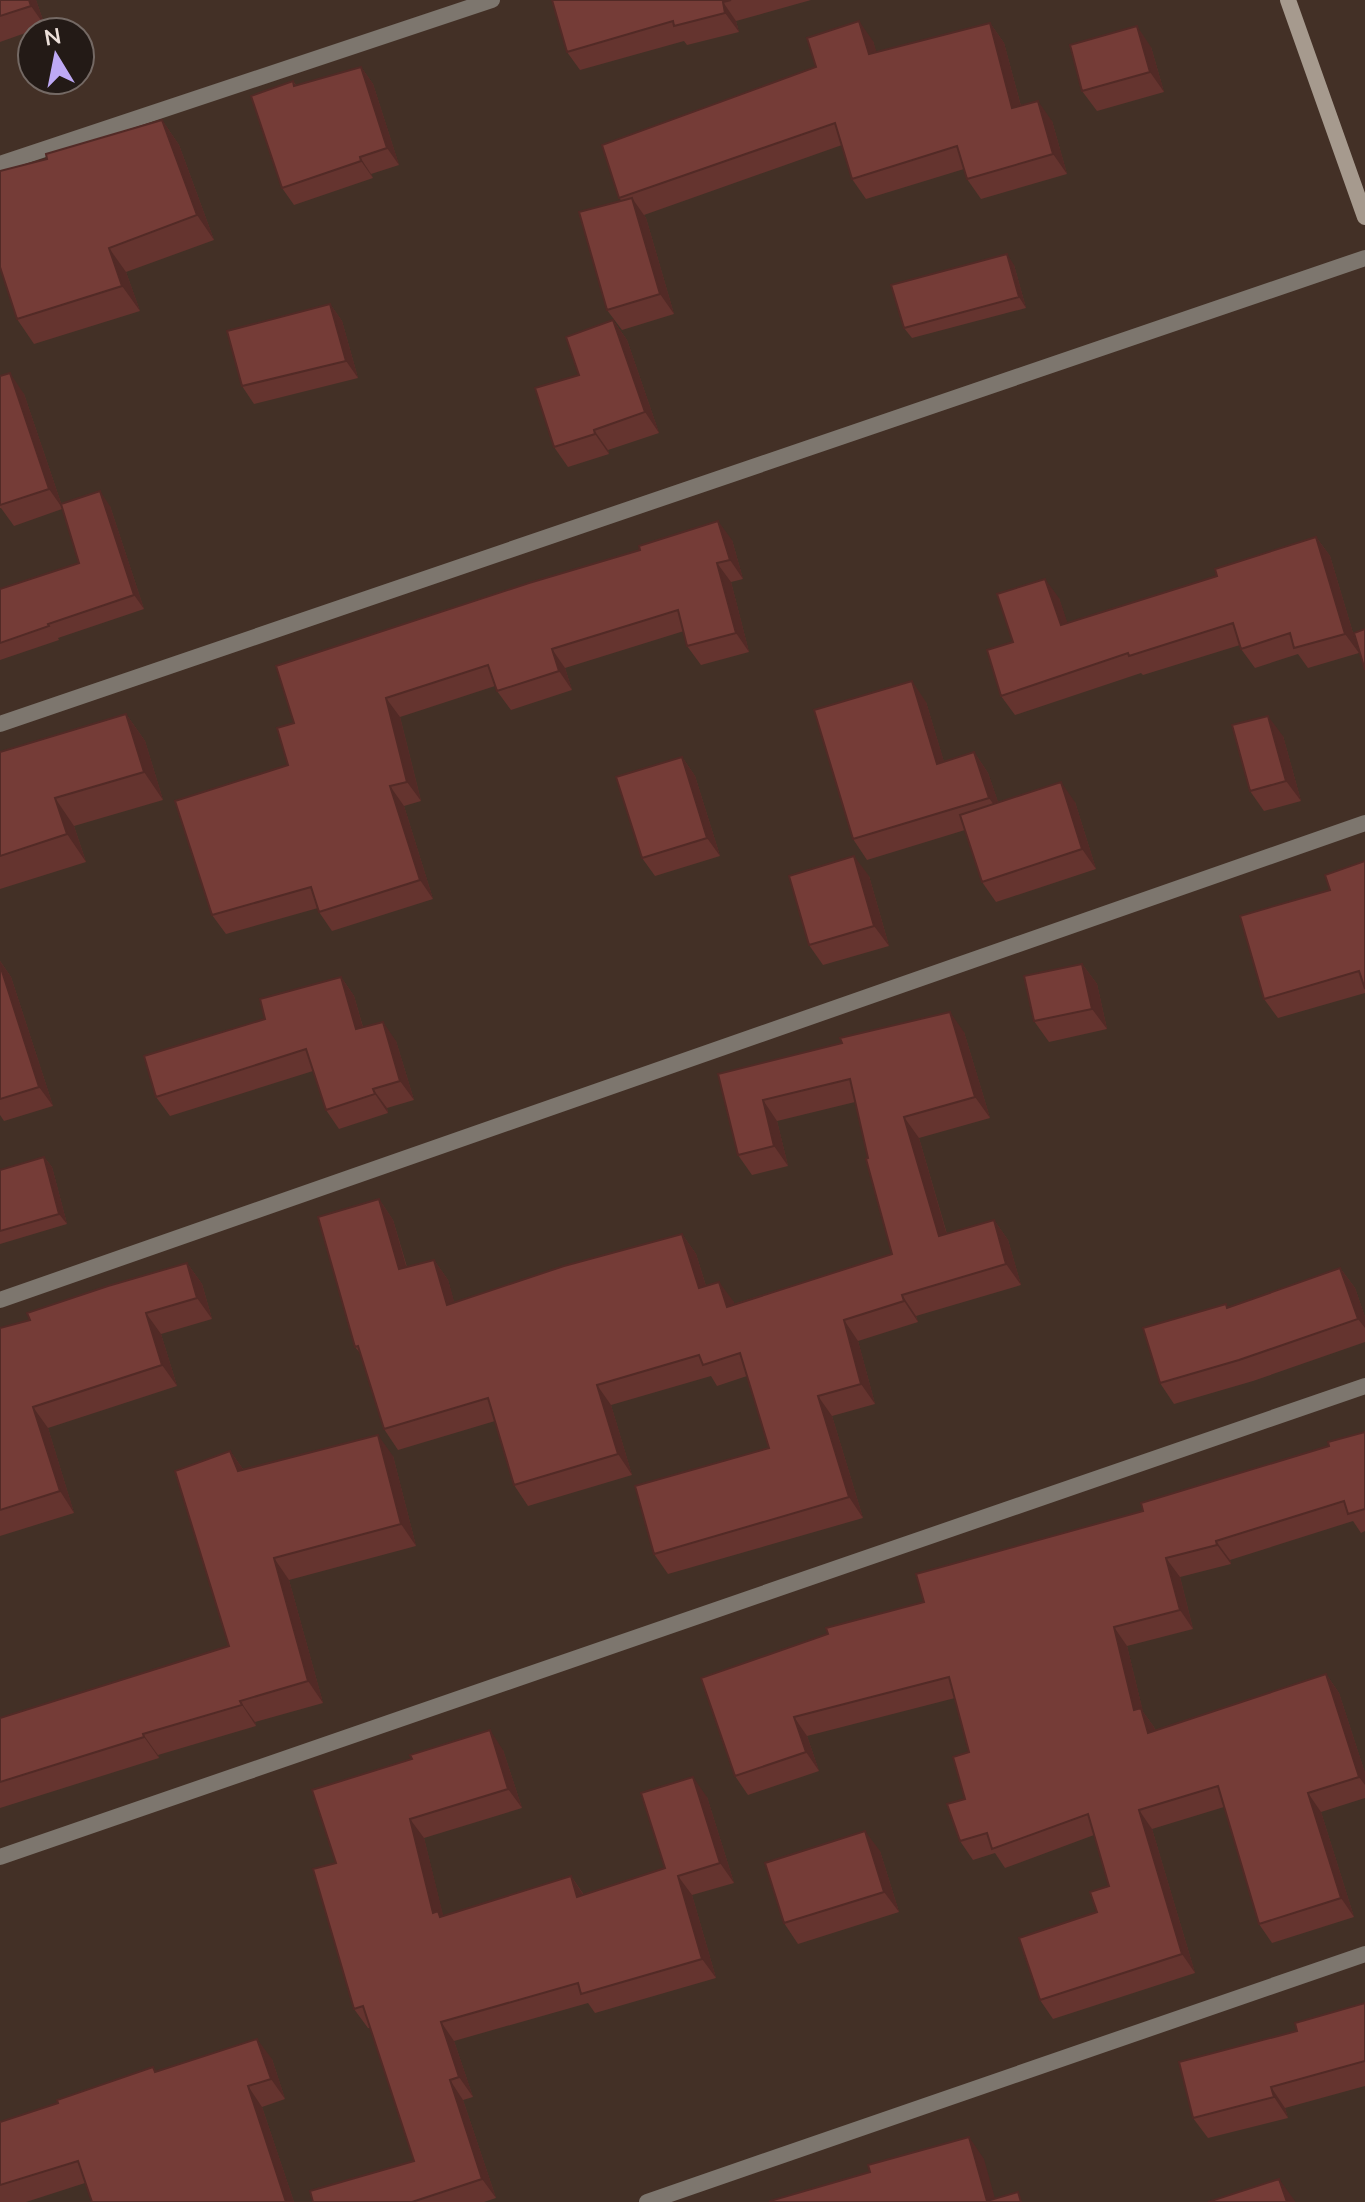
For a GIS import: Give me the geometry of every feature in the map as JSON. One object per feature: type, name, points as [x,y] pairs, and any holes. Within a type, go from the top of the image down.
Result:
[{"type":"street","points":[[0,164],[492,0]]},
{"type":"street","points":[[1288,0],[1365,217]]},
{"type":"street","points":[[0,724],[1365,258]]},
{"type":"street","points":[[0,1300],[1365,823]]},
{"type":"street","points":[[0,1857],[1365,1386]]},
{"type":"street","points":[[647,2202],[1365,1954]]},
{"type":"building","points":[[0,0],[29,0],[31,6],[0,16]]},
{"type":"building","points":[[552,0],[731,0],[723,2],[725,13],[674,26],[673,21],[567,52]]},
{"type":"building","points":[[859,21],[869,54],[990,23],[1012,108],[1038,101],[1053,154],[967,179],[957,146],[852,179],[835,123],[619,198],[602,145],[816,67],[807,38]]},
{"type":"building","points":[[1137,26],[1150,72],[1082,91],[1070,45]]},
{"type":"building","points":[[361,67],[387,148],[360,157],[361,161],[282,188],[251,96],[293,81],[294,86]]},
{"type":"building","points":[[162,120],[197,215],[109,248],[122,286],[17,319],[0,267],[0,171],[47,159],[46,154]]},
{"type":"building","points":[[632,198],[660,294],[607,310],[579,212]]},
{"type":"building","points":[[1007,254],[1019,297],[904,328],[891,285]]},
{"type":"building","points":[[330,304],[346,361],[242,386],[227,331]]},
{"type":"building","points":[[613,320],[645,412],[594,430],[595,434],[554,447],[535,388],[579,375],[566,337]]},
{"type":"building","points":[[10,373],[49,489],[0,505],[0,376]]},
{"type":"building","points":[[100,491],[134,595],[0,643],[0,589],[79,563],[61,504]]},
{"type":"building","points":[[718,521],[730,560],[717,563],[736,633],[687,646],[678,610],[552,649],[559,671],[497,691],[488,665],[386,698],[407,782],[390,786],[420,880],[319,912],[311,887],[212,915],[175,801],[288,765],[277,728],[294,723],[276,666],[640,550],[639,546]]},
{"type":"building","points":[[1316,537],[1345,634],[1294,648],[1290,633],[1241,649],[1233,623],[1129,656],[1128,653],[1001,696],[987,650],[1013,642],[997,594],[1045,579],[1061,625],[1217,576],[1215,569]]},
{"type":"building","points":[[1365,629],[1365,670],[1354,633]]},
{"type":"building","points":[[912,681],[937,764],[974,752],[989,798],[853,839],[814,710]]},
{"type":"building","points":[[126,714],[144,772],[55,798],[67,834],[0,856],[0,752]]},
{"type":"building","points":[[1268,716],[1286,781],[1250,791],[1232,725]]},
{"type":"building","points":[[682,757],[707,838],[642,858],[616,777]]},
{"type":"building","points":[[1061,782],[1082,849],[982,882],[960,815]]},
{"type":"building","points":[[854,856],[874,926],[809,945],[789,876]]},
{"type":"building","points":[[1365,861],[1365,989],[1359,971],[1264,999],[1240,916],[1330,890],[1325,875]]},
{"type":"building","points":[[1082,964],[1092,1009],[1034,1021],[1024,976]]},
{"type":"building","points":[[0,965],[39,1087],[0,1099]]},
{"type":"building","points":[[341,977],[356,1029],[383,1022],[400,1081],[373,1089],[375,1094],[326,1110],[306,1049],[156,1097],[144,1056],[265,1019],[260,999]]},
{"type":"building","points":[[950,1012],[975,1097],[904,1117],[939,1236],[994,1220],[1006,1264],[902,1295],[904,1301],[844,1320],[861,1384],[818,1396],[849,1497],[654,1554],[635,1486],[769,1448],[740,1353],[703,1365],[699,1355],[597,1385],[618,1454],[514,1485],[488,1398],[384,1429],[358,1346],[355,1347],[318,1217],[379,1199],[399,1269],[434,1260],[447,1305],[564,1266],[682,1234],[699,1288],[719,1282],[727,1307],[892,1254],[866,1159],[850,1079],[763,1100],[774,1146],[738,1155],[718,1074],[842,1043],[840,1038]]},
{"type":"building","points":[[44,1157],[59,1214],[0,1231],[0,1170]]},
{"type":"building","points":[[187,1263],[197,1298],[146,1313],[162,1365],[33,1407],[60,1491],[0,1510],[0,1328],[30,1320],[27,1313]]},
{"type":"building","points":[[1340,1268],[1358,1319],[1239,1360],[1160,1383],[1143,1328],[1226,1304],[1227,1308]]},
{"type":"building","points":[[1365,1432],[1365,1509],[1348,1514],[1344,1501],[1216,1541],[1217,1545],[1166,1558],[1180,1610],[1114,1627],[1134,1710],[1141,1708],[1148,1733],[1326,1674],[1359,1777],[1308,1793],[1341,1898],[1259,1924],[1218,1786],[1139,1810],[1182,1954],[1040,2000],[1019,1938],[1097,1912],[1090,1892],[1109,1886],[1088,1814],[992,1849],[987,1833],[960,1841],[947,1804],[965,1799],[953,1757],[969,1752],[949,1677],[794,1717],[806,1752],[735,1776],[701,1678],[828,1634],[826,1628],[924,1602],[916,1574],[1143,1511],[1141,1503],[1329,1446],[1328,1442]]},
{"type":"building","points":[[378,1435],[401,1524],[274,1558],[308,1681],[0,1782],[0,1718],[229,1646],[175,1471],[230,1451],[238,1471]]},
{"type":"building","points":[[490,1730],[508,1789],[410,1819],[433,1913],[438,1911],[440,1917],[571,1876],[577,1897],[665,1868],[641,1793],[693,1777],[720,1863],[678,1876],[702,1959],[581,1994],[578,1983],[441,2022],[459,2077],[450,2080],[482,2179],[412,2202],[313,2202],[310,2191],[414,2161],[363,2006],[354,2009],[313,1869],[336,1863],[312,1790],[412,1759],[410,1755]]},
{"type":"building","points":[[865,1831],[884,1892],[784,1923],[765,1863]]},
{"type":"building","points":[[1365,2003],[1365,2061],[1271,2087],[1274,2097],[1193,2118],[1179,2062],[1297,2031],[1295,2023]]},
{"type":"building","points":[[257,2039],[271,2079],[248,2086],[286,2202],[92,2202],[78,2161],[0,2185],[0,2122],[153,2067],[155,2072]]},
{"type":"building","points":[[969,2137],[987,2201],[1018,2192],[1021,2202],[770,2202],[870,2172],[868,2165]]},
{"type":"building","points":[[1279,2179],[1287,2202],[1208,2202]]}]
